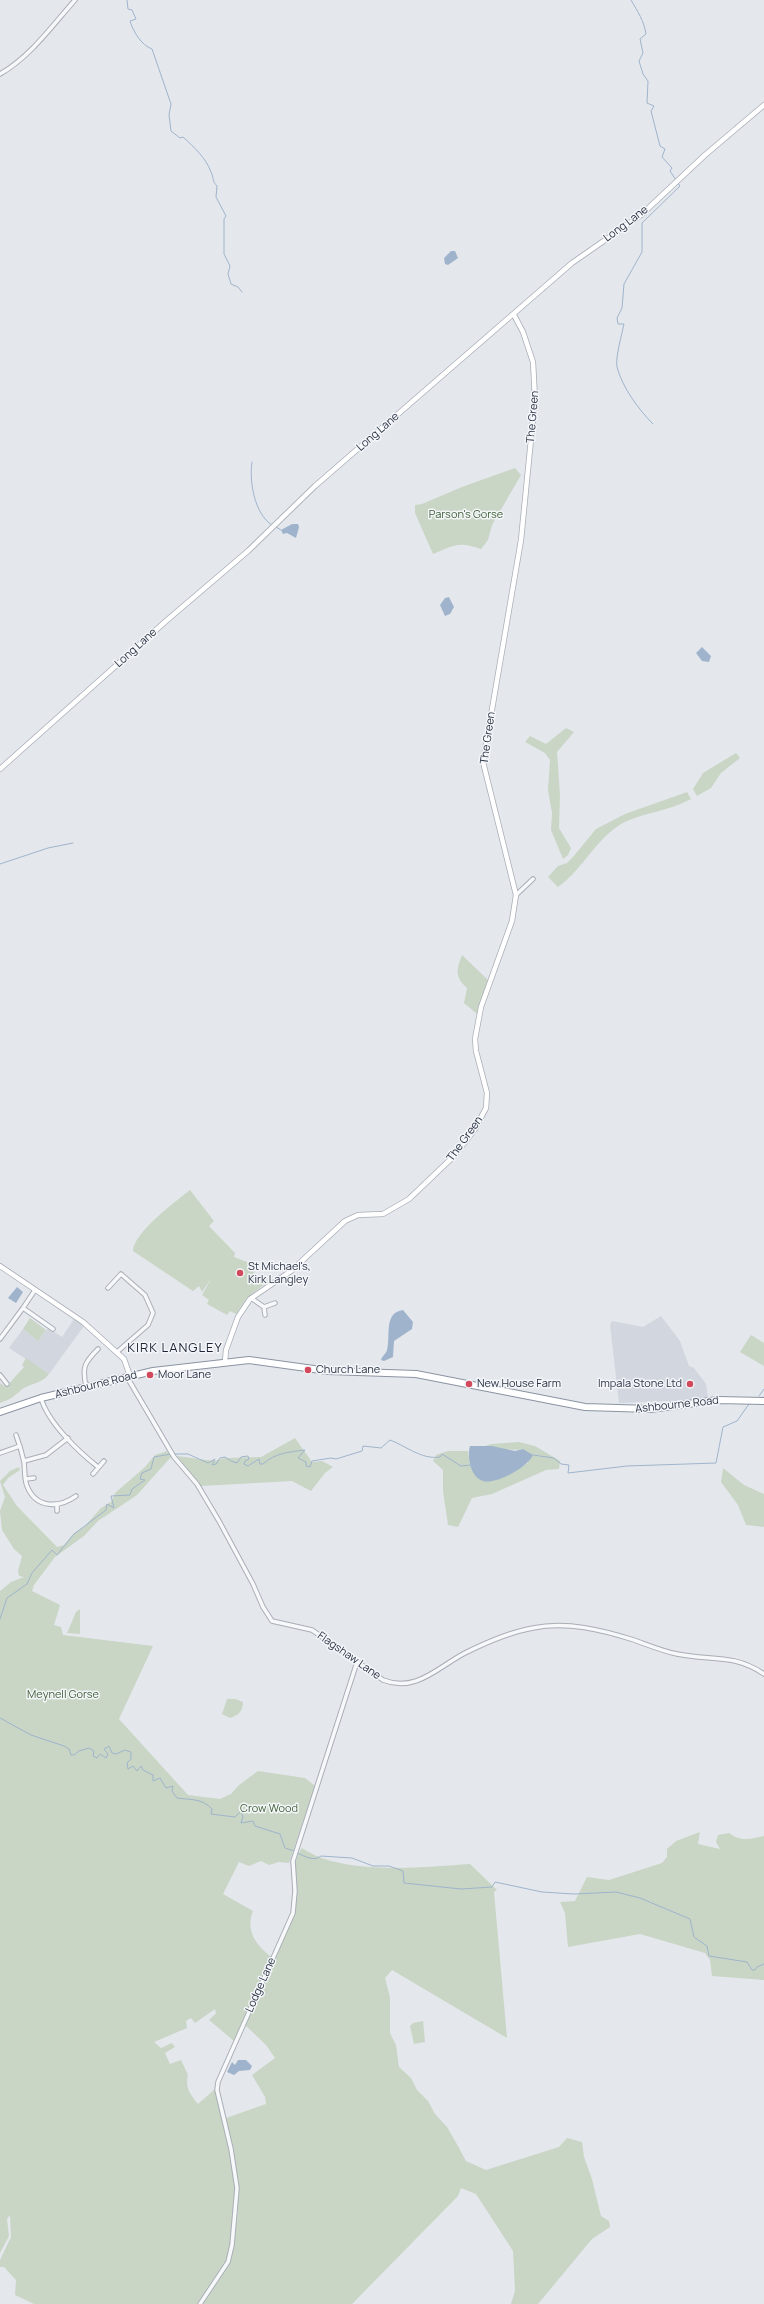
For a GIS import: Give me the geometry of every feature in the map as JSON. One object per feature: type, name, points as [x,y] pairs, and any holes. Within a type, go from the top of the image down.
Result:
[{"type":"highway","name":"Ashbourne Road","points":[[0,1412],[41,1398],[128,1376],[171,1368],[225,1362],[261,1361],[328,1371],[416,1374],[585,1407],[650,1409],[718,1400],[764,1401]]},
{"type":"street","points":[[0,74],[12,67],[31,49],[75,0]]},
{"type":"street","name":"Long Lane","points":[[0,769],[248,551],[315,486],[579,258],[640,215],[705,155],[764,105]]},
{"type":"street","name":"The Green","points":[[251,1298],[291,1271],[346,1221],[358,1215],[383,1214],[409,1199],[454,1156],[476,1129],[486,1108],[487,1094],[476,1051],[475,1039],[481,1007],[512,921],[516,895],[483,762],[521,540],[535,399],[533,362],[523,332],[514,315]]},
{"type":"street","points":[[516,895],[533,879]]},
{"type":"street","points":[[0,1266],[83,1322],[124,1359],[128,1376]]},
{"type":"street","points":[[108,1288],[120,1274],[144,1296],[153,1312],[148,1325],[117,1352]]},
{"type":"street","points":[[0,1339],[35,1290]]},
{"type":"street","points":[[225,1362],[226,1350],[238,1318],[251,1298],[264,1307],[265,1315]]},
{"type":"street","points":[[264,1307],[275,1303]]},
{"type":"street","points":[[23,1308],[53,1329]]},
{"type":"street","points":[[86,1387],[83,1371],[88,1359],[98,1349]]},
{"type":"street","points":[[0,1376],[7,1384]]},
{"type":"street","name":"Flagshaw Lane","points":[[128,1376],[174,1458],[197,1484],[219,1521],[253,1584],[263,1607],[272,1621],[312,1630],[383,1680],[404,1684],[426,1677],[466,1653],[518,1631],[534,1627],[577,1626],[618,1635],[678,1654],[727,1658],[764,1674]]},
{"type":"street","points":[[41,1398],[49,1414],[68,1438],[80,1452],[98,1467]]},
{"type":"street","points":[[16,1434],[24,1461],[29,1491],[37,1500],[57,1505],[76,1496]]},
{"type":"street","points":[[24,1461],[46,1455],[68,1438]]},
{"type":"street","points":[[0,1453],[20,1446]]},
{"type":"street","points":[[93,1474],[104,1461]]},
{"type":"street","points":[[26,1479],[34,1478]]},
{"type":"street","points":[[57,1505],[57,1511]]},
{"type":"street","name":"Lodge Lane","points":[[200,2304],[228,2262],[232,2245],[237,2188],[231,2148],[217,2090],[218,2082],[293,1913],[295,1891],[293,1861],[296,1849],[357,1662]]},
{"type":"shaded area","points":[[661,1316],[680,1341],[689,1366],[694,1368],[706,1384],[708,1398],[673,1403],[666,1401],[619,1403],[610,1325],[612,1321],[643,1327]]},
{"type":"shaded area","points":[[74,1319],[84,1326],[49,1374],[9,1348],[23,1329],[38,1341],[48,1328],[62,1337]]},
{"type":"green space","name":"Parson's Gorse","points":[[515,468],[521,475],[492,525],[488,540],[481,549],[466,545],[456,545],[433,554],[415,513],[415,505],[422,504],[462,487]]},
{"type":"green space","points":[[566,728],[574,732],[557,752],[560,795],[559,828],[571,848],[568,855],[563,859],[551,830],[552,813],[548,790],[550,760],[545,753],[525,742],[530,736],[546,744]]},
{"type":"green space","points":[[736,753],[740,758],[721,773],[711,788],[697,796],[693,789],[703,773]]},
{"type":"green space","points":[[687,792],[691,799],[683,803],[635,818],[616,827],[599,843],[576,871],[558,887],[548,877],[558,866],[567,863],[573,857],[596,829],[625,814]]},
{"type":"green space","points":[[462,955],[488,980],[477,1014],[464,1003],[467,988],[460,980],[458,973]]},
{"type":"green space","points":[[190,1190],[214,1221],[209,1226],[235,1253],[234,1257],[247,1262],[259,1280],[263,1277],[267,1282],[247,1298],[236,1314],[230,1311],[227,1315],[207,1304],[209,1300],[202,1295],[212,1277],[202,1292],[199,1286],[193,1291],[133,1251],[140,1235],[147,1227],[166,1209]]},
{"type":"green space","points":[[30,1318],[46,1330],[38,1341],[23,1329]]},
{"type":"green space","points":[[751,1335],[764,1343],[764,1366],[740,1352]]},
{"type":"green space","points":[[26,1358],[49,1374],[43,1380],[24,1388],[12,1398],[0,1403],[0,1383],[6,1387],[24,1367],[22,1365]]},
{"type":"green space","points":[[295,1438],[312,1462],[322,1461],[333,1467],[325,1473],[311,1491],[292,1481],[201,1486],[177,1456],[214,1461],[225,1458],[261,1457]]},
{"type":"green space","points":[[519,1442],[535,1446],[560,1461],[559,1469],[546,1470],[492,1494],[472,1498],[458,1527],[448,1525],[443,1491],[443,1470],[433,1461],[436,1455],[448,1451],[468,1451],[470,1466],[508,1475],[528,1463],[523,1449],[513,1450],[482,1447],[491,1444]]},
{"type":"green space","points":[[167,1451],[171,1457],[137,1495],[98,1521],[84,1536],[55,1557],[34,1585],[32,1591],[60,1605],[54,1625],[61,1627],[63,1635],[153,1646],[119,1719],[188,1795],[220,1799],[231,1794],[239,1785],[258,1771],[305,1778],[315,1786],[289,1863],[279,1862],[269,1865],[261,1861],[249,1866],[239,1862],[223,1894],[253,1911],[250,1925],[251,1931],[261,1948],[272,1957],[234,2041],[209,2020],[216,2013],[215,2009],[195,2023],[191,2018],[186,2021],[187,2028],[154,2042],[161,2048],[172,2043],[175,2047],[165,2053],[170,2064],[181,2060],[188,2075],[187,2084],[189,2091],[198,2104],[215,2089],[226,2132],[236,2184],[233,2219],[237,2223],[239,2183],[226,2118],[266,2104],[265,2097],[252,2075],[275,2058],[266,2045],[245,2025],[294,1911],[294,1878],[296,1862],[302,1848],[319,1857],[338,1863],[360,1866],[406,1868],[470,1864],[497,1890],[494,1892],[507,2038],[392,1970],[385,1978],[390,1997],[390,2033],[396,2045],[399,2067],[411,2078],[417,2090],[428,2101],[435,2114],[447,2127],[466,2161],[486,2170],[559,2147],[567,2138],[582,2142],[584,2157],[592,2179],[601,2216],[609,2221],[610,2227],[592,2239],[538,2304],[511,2304],[515,2291],[513,2251],[476,2194],[461,2188],[458,2196],[352,2304],[201,2304],[211,2285],[197,2304],[34,2304],[15,2295],[16,2280],[4,2267],[0,2267],[0,2260],[11,2237],[10,2215],[7,2219],[9,2236],[0,2253],[0,1591],[11,1582],[24,1577],[19,1576],[18,1571],[22,1556],[14,1549],[2,1530],[0,1511],[5,1497],[0,1481],[10,1471],[19,1467],[20,1470],[8,1478],[3,1485],[17,1506],[57,1547],[64,1545],[74,1533],[84,1527],[101,1508],[111,1502],[115,1493],[145,1467],[155,1455]]},
{"type":"green space","points":[[723,1468],[744,1485],[764,1494],[764,1527],[746,1525],[738,1505],[721,1482]]},
{"type":"green space","points":[[80,1609],[80,1634],[67,1633],[76,1612]]},
{"type":"green space","points":[[227,1699],[235,1699],[243,1702],[240,1712],[236,1716],[230,1718],[222,1714]]},
{"type":"green space","points":[[700,1832],[698,1844],[720,1849],[716,1842],[718,1835],[729,1833],[742,1839],[764,1836],[764,1980],[712,1976],[710,1960],[705,1953],[640,1934],[568,1947],[565,1913],[560,1902],[575,1901],[587,1877],[609,1880],[662,1863],[667,1857],[667,1849],[676,1841]]},
{"type":"green space","points":[[423,2021],[425,2042],[414,2044],[410,2026],[413,2023]]},
{"type":"water","points":[[451,251],[455,251],[458,258],[448,265],[445,264],[444,258]]},
{"type":"water","points":[[292,524],[298,524],[299,527],[296,538],[287,533],[283,534],[281,530]]},
{"type":"water","points":[[449,597],[454,607],[450,614],[445,616],[440,605],[445,598]]},
{"type":"water","points":[[702,647],[711,656],[709,662],[702,661],[696,653]]},
{"type":"water","points":[[17,1287],[23,1292],[16,1303],[8,1298]]},
{"type":"water","points":[[403,1310],[413,1322],[412,1329],[394,1341],[393,1357],[384,1361],[381,1360],[387,1350],[390,1320],[397,1312]]},
{"type":"water","points":[[470,1446],[492,1446],[515,1451],[523,1449],[533,1455],[525,1465],[518,1470],[503,1478],[489,1482],[479,1479],[472,1471],[469,1460]]},
{"type":"water","points":[[238,2060],[246,2060],[252,2066],[250,2070],[239,2071],[234,2075],[227,2072],[232,2062],[235,2065]]},
{"type":"waterway","points":[[127,0],[128,9],[132,10],[136,19],[130,21],[131,25],[141,41],[152,49],[171,104],[169,115],[171,131],[180,138],[183,137],[199,153],[209,167],[214,183],[217,186],[216,197],[226,216],[224,219],[224,254],[230,266],[228,274],[231,284],[238,287],[242,292]]},
{"type":"waterway","points":[[631,0],[642,21],[646,34],[640,39],[643,53],[639,61],[643,74],[648,81],[647,103],[654,106],[651,111],[660,146],[665,149],[662,157],[672,168],[670,171],[676,180]]},
{"type":"waterway","points":[[653,424],[632,398],[619,375],[617,358],[624,324],[618,324],[617,318],[622,308],[624,284],[642,252],[642,223],[680,186],[678,183]]},
{"type":"waterway","points":[[252,462],[251,478],[254,496],[261,513],[272,525]]},
{"type":"waterway","points":[[276,527],[281,530]]},
{"type":"waterway","points":[[0,864],[48,848],[73,843]]},
{"type":"waterway","points":[[759,1396],[764,1389]]},
{"type":"waterway","points":[[533,1455],[554,1458],[561,1464],[569,1465],[568,1473],[627,1466],[716,1463],[723,1427],[737,1421],[749,1404]]},
{"type":"waterway","points":[[174,1454],[188,1454],[208,1463],[215,1459],[212,1465],[216,1464],[220,1458],[225,1457],[237,1463],[241,1457],[248,1456],[249,1459],[245,1461],[244,1464],[248,1466],[259,1459],[260,1464],[263,1464],[277,1455],[305,1450],[298,1458],[306,1462],[306,1466],[310,1467],[312,1461],[331,1458],[336,1459],[362,1451],[363,1446],[381,1448],[390,1440],[420,1455],[440,1457],[442,1454],[461,1466],[471,1465]]},
{"type":"waterway","points":[[0,1619],[7,1598],[27,1584],[32,1573],[52,1550],[57,1555],[74,1534],[106,1510],[107,1504],[114,1508],[111,1496],[130,1495],[132,1489],[145,1480],[140,1479],[142,1473],[151,1469],[154,1457],[171,1454]]},
{"type":"waterway","points":[[0,1718],[31,1735],[64,1746],[69,1749],[71,1755],[89,1748],[94,1751],[93,1756],[97,1758],[100,1754],[106,1758],[108,1754],[104,1749],[109,1746],[112,1753],[116,1754],[125,1750],[131,1752],[131,1759],[127,1763],[128,1769],[133,1766],[137,1771],[141,1766],[143,1770],[153,1775],[153,1781],[160,1778],[166,1788],[173,1786],[172,1791],[177,1798],[200,1801],[212,1809],[211,1814],[235,1817],[241,1811],[243,1817],[241,1823],[253,1821],[255,1826],[280,1834],[285,1848],[294,1851]]},
{"type":"waterway","points":[[297,1853],[312,1858],[318,1858],[321,1856],[352,1858],[373,1866],[389,1866],[403,1871],[404,1883],[461,1889],[492,1887],[495,1882],[542,1892],[574,1894],[616,1892],[640,1898],[690,1919],[694,1937],[707,1946],[709,1956],[747,1962],[752,1970],[755,1970],[757,1967],[764,1964]]},
{"type":"place","name":"St Michael's, Kirk Langley","points":[[240,1273]]},
{"type":"place","name":"Church Lane","points":[[308,1370]]},
{"type":"place","name":"Moor Lane","points":[[150,1375]]},
{"type":"place","name":"New House Farm","points":[[469,1384]]},
{"type":"place","name":"Impala Stone Ltd","points":[[690,1384]]},
{"type":"district","name":"KIRK LANGLEY","points":[[175,1348]]},
{"type":"park label","name":"Meynell Gorse","points":[[63,1695]]},
{"type":"park label","name":"Crow Wood","points":[[269,1809]]}]
